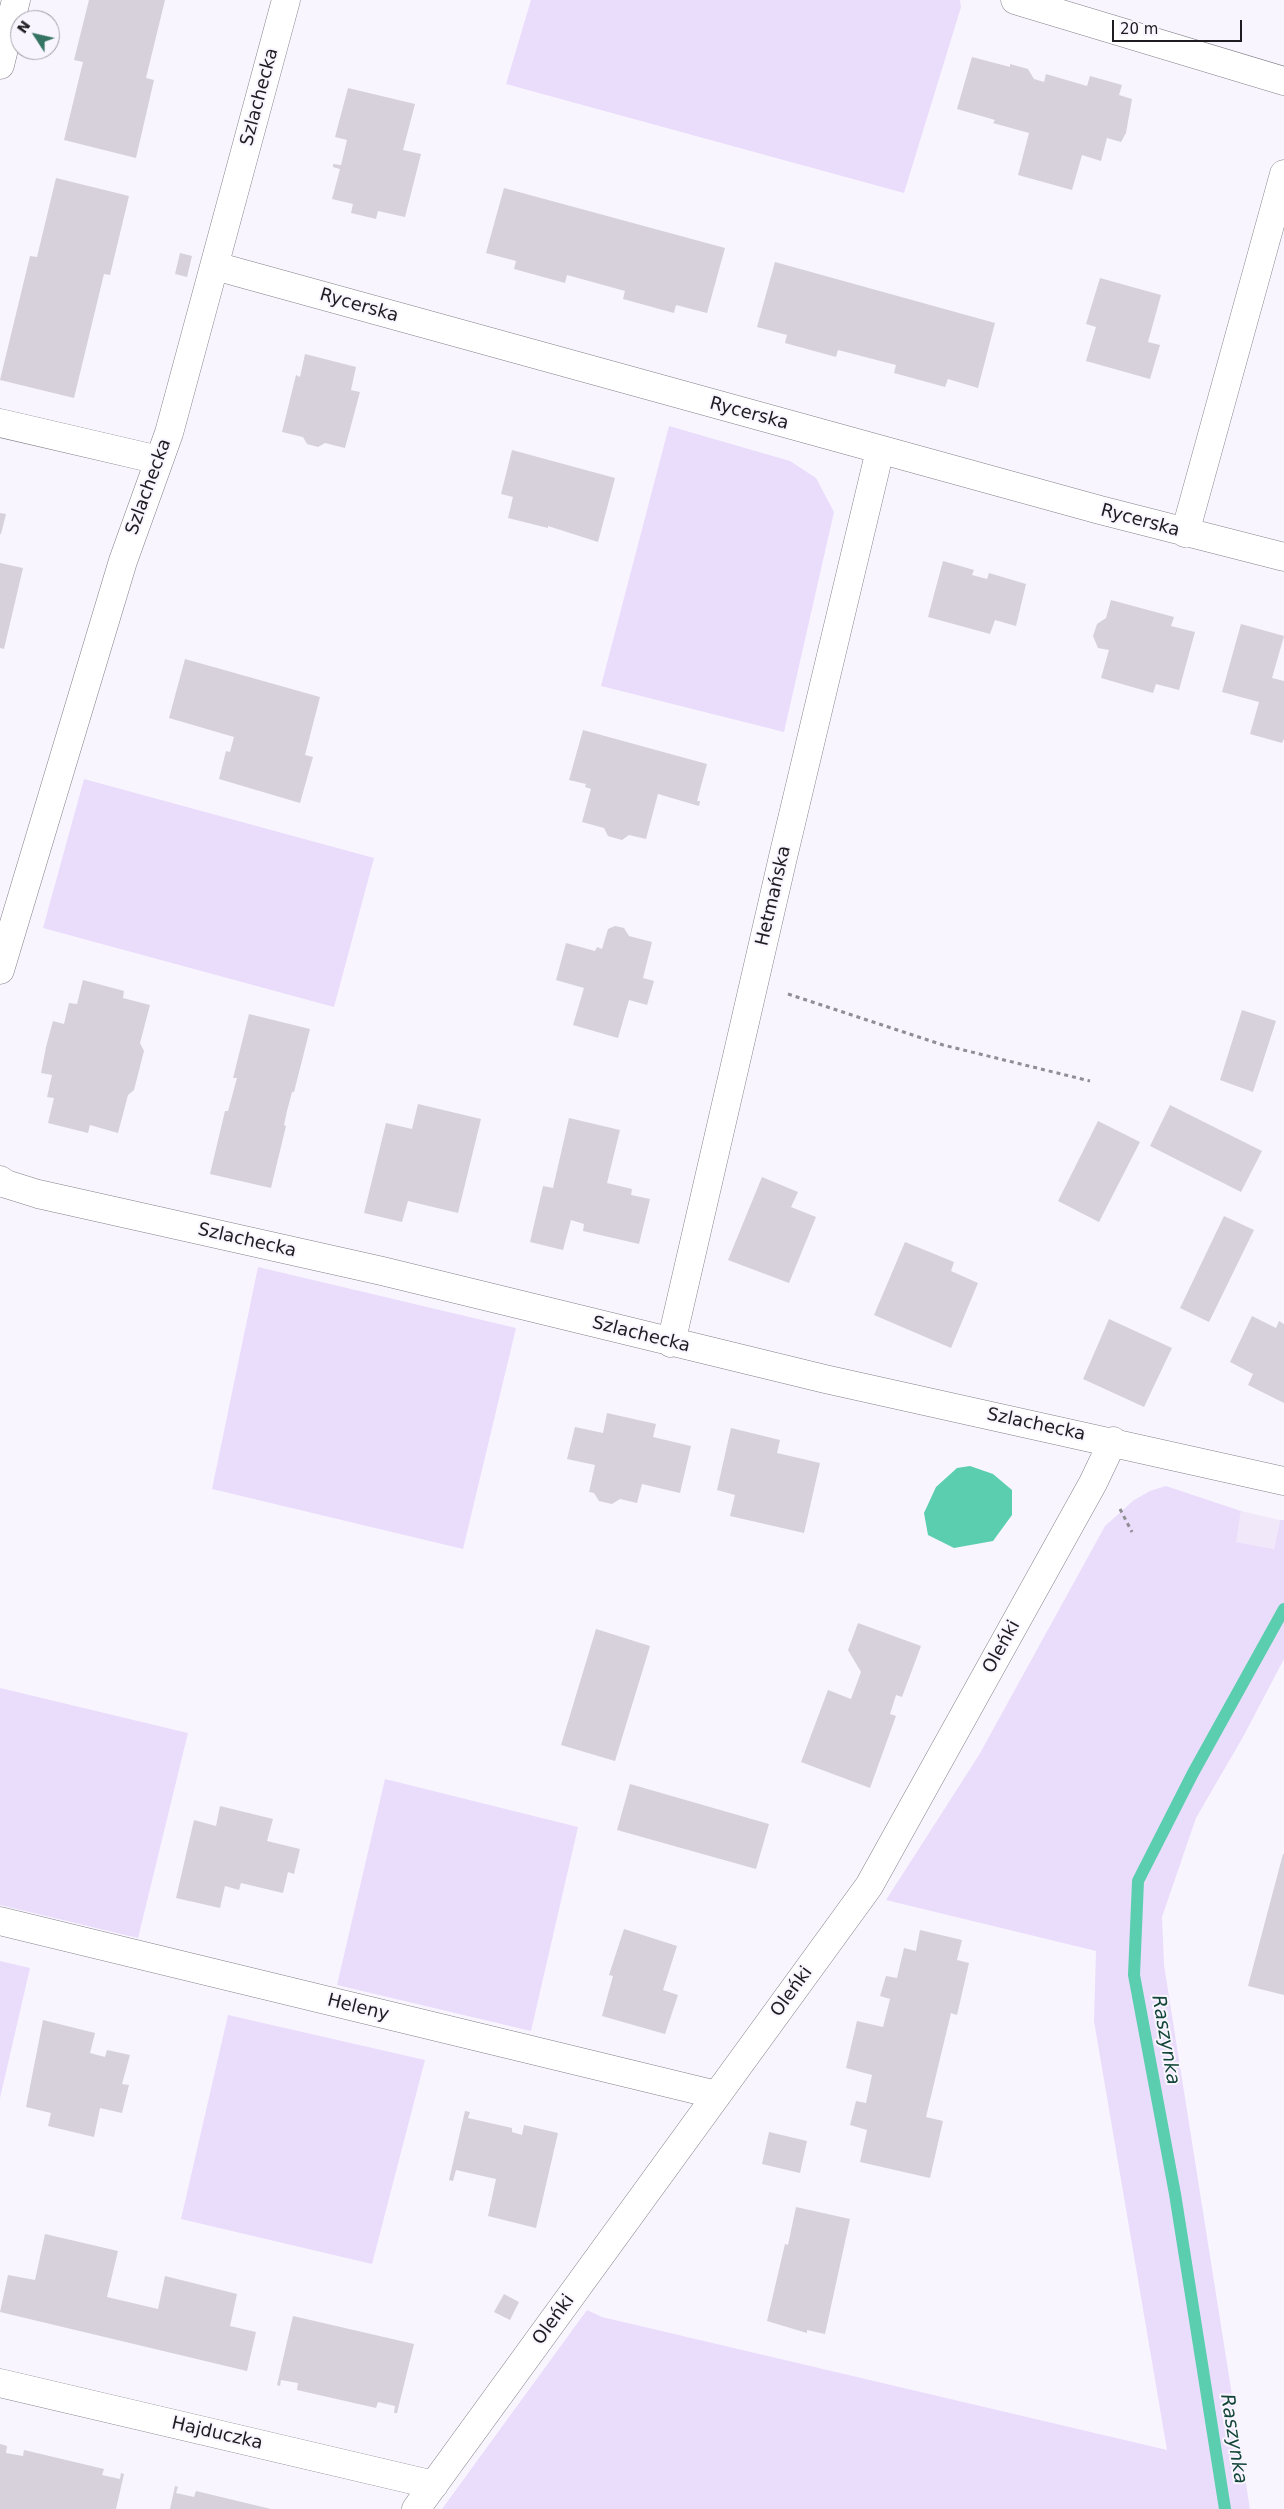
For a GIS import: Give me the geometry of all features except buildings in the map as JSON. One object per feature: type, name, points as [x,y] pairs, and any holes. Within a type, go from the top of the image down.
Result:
[{"type":"street","points":[[0,64],[16,0]]},
{"type":"street","name":"Szlachecka","points":[[0,970],[123,560],[169,433],[286,0]]},
{"type":"street","points":[[1015,0],[1284,81]]},
{"type":"street","points":[[1185,533],[1284,174]]},
{"type":"street","name":"Rycerska","points":[[215,266],[880,450],[1185,533],[1284,557]]},
{"type":"street","points":[[0,423],[158,460]]},
{"type":"street","name":"Hetmańska","points":[[672,1343],[754,983],[880,450]]},
{"type":"street","name":"Szlachecka","points":[[0,1180],[6,1184],[38,1194],[382,1271],[825,1379],[1113,1441],[1284,1481]]},
{"type":"street","name":"Oleńki","points":[[416,2509],[869,1886],[1093,1483],[1113,1441]]},
{"type":"street","name":"Heleny","points":[[0,1921],[716,2095]]},
{"type":"street","name":"Hajduczka","points":[[0,2383],[434,2485]]},
{"type":"path","points":[[754,983],[943,1045],[1090,1081]]},
{"type":"shaded area","points":[[531,0],[960,0],[961,7],[904,193],[506,84]]},
{"type":"shaded area","points":[[669,426],[790,461],[816,478],[834,512],[784,732],[601,686]]},
{"type":"shaded area","points":[[84,779],[374,858],[334,1007],[43,928]]},
{"type":"shaded area","points":[[258,1267],[516,1328],[463,1549],[212,1489]]},
{"type":"shaded area","points":[[970,1466],[993,1474],[1012,1490],[1012,1515],[993,1541],[954,1548],[928,1535],[924,1513],[936,1487],[957,1468]]},
{"type":"shaded area","points":[[1166,1486],[1241,1511],[1236,1542],[1274,1549],[1280,1520],[1284,1520],[1284,1659],[1243,1737],[1196,1818],[1162,1917],[1164,1965],[1250,2509],[442,2509],[587,2310],[602,2317],[1167,2450],[1094,2021],[1096,1951],[886,1900],[979,1755],[1105,1526],[1134,1500],[1150,1491]]},
{"type":"shaded area","points":[[1241,1511],[1280,1520],[1274,1549],[1235,1542]]},
{"type":"shaded area","points":[[0,1688],[188,1733],[138,1938],[0,1905]]},
{"type":"shaded area","points":[[385,1779],[578,1827],[531,2031],[337,1985]]},
{"type":"shaded area","points":[[0,1961],[30,1968],[0,2098]]},
{"type":"shaded area","points":[[228,2015],[425,2060],[372,2264],[181,2219]]},
{"type":"waterway","name":"Raszynka","points":[[1225,2509],[1175,2194],[1134,1975],[1138,1881],[1193,1773],[1284,1609]]}]
